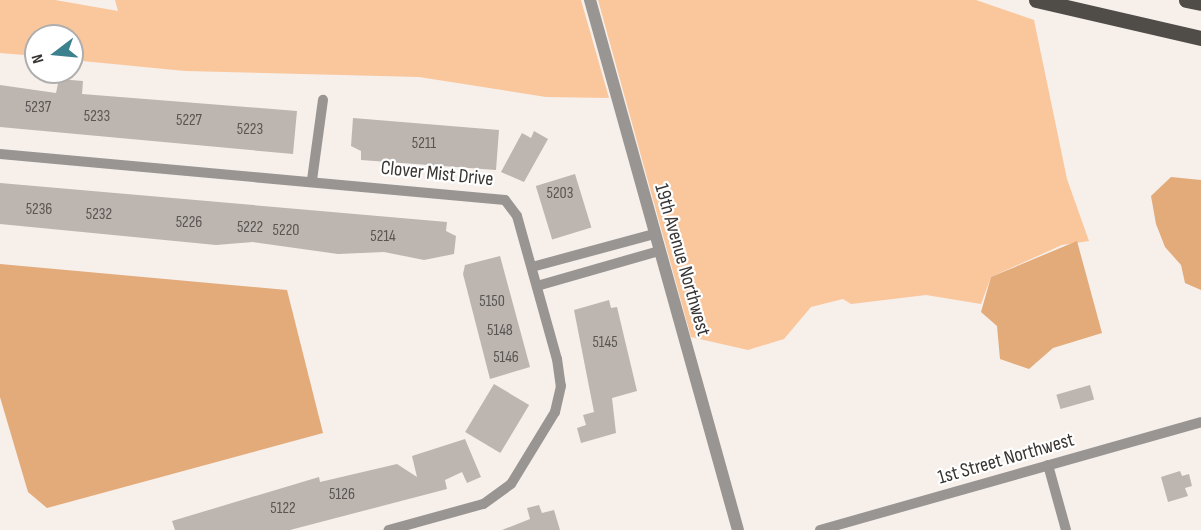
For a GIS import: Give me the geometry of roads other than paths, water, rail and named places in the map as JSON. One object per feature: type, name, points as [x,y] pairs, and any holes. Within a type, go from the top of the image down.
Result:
[{"type":"main road","points":[[1036,0],[1201,38]]},
{"type":"main road","points":[[1186,0],[1201,3]]},
{"type":"street","name":"19th Avenue Northwest","points":[[590,0],[738,530]]},
{"type":"street","points":[[312,180],[323,100]]},
{"type":"street","name":"Clover Mist Drive","points":[[0,154],[312,180],[505,200],[517,216],[537,286],[561,386],[555,412],[523,468],[483,504],[389,530]]},
{"type":"street","points":[[532,267],[654,234]]},
{"type":"street","points":[[600,249],[605,267]]},
{"type":"street","points":[[537,286],[659,251]]},
{"type":"street","name":"1st Street Northwest","points":[[820,530],[1201,422]]},
{"type":"street","points":[[1048,465],[1066,530]]}]
